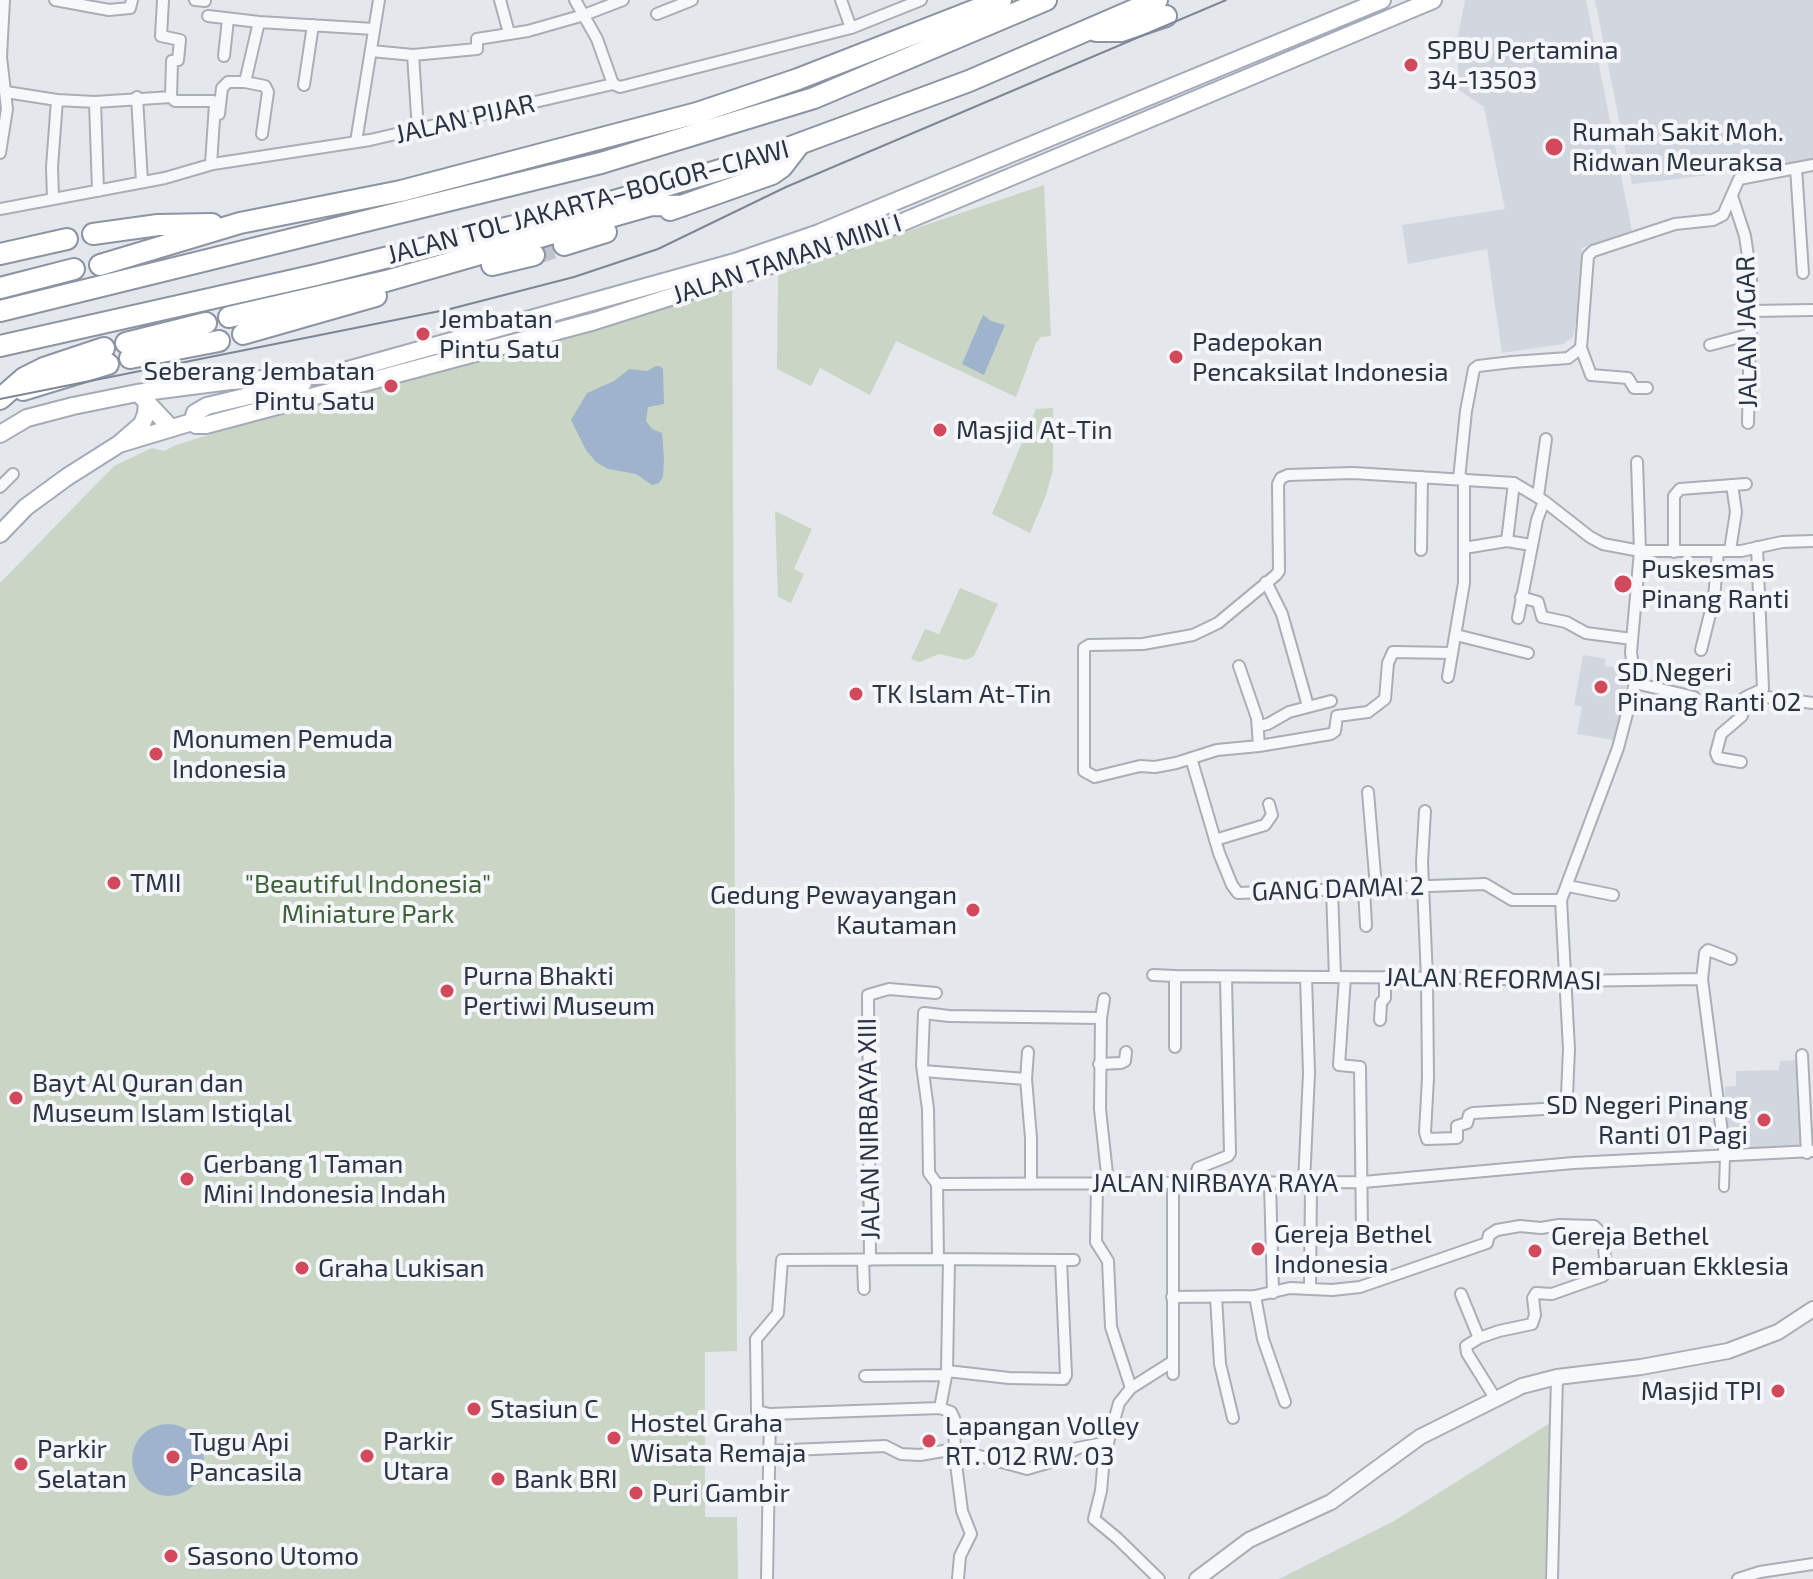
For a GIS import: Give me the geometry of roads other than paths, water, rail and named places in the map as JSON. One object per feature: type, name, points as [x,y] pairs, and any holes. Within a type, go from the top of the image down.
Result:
[{"type":"highway","points":[[100,265],[240,223],[401,191],[697,113],[798,79],[1001,0]]},
{"type":"highway","name":"JALAN TOL JAKARTA–BOGOR–CIAWI","points":[[0,311],[601,163],[814,98],[1046,0]]},
{"type":"highway","name":"JALAN TOL JAKARTA–BOGOR–CIAWI","points":[[0,346],[316,275],[607,203],[799,145],[969,81],[1088,31],[1161,8]]},
{"type":"highway","points":[[564,245],[772,174],[782,167],[799,145]]},
{"type":"highway","points":[[229,317],[386,281],[652,205],[682,206]]},
{"type":"highway","points":[[93,234],[158,225],[240,223]]},
{"type":"highway","points":[[0,254],[67,239]]},
{"type":"highway","points":[[243,334],[437,278],[534,255]]},
{"type":"highway","points":[[0,288],[74,269]]},
{"type":"highway","points":[[206,323],[128,350],[219,341]]},
{"type":"highway","points":[[2,398],[106,356]]},
{"type":"main road","name":"JALAN TAMAN MINI I","points":[[0,434],[27,418],[73,406],[230,381],[330,375],[735,262],[819,233],[1382,0]]},
{"type":"main road","name":"JALAN TAMAN MINI I","points":[[119,444],[192,422],[206,425],[581,325],[891,227],[1433,0]]},
{"type":"main road","points":[[192,422],[195,413],[207,406],[265,394],[330,375]]},
{"type":"main road","points":[[142,397],[171,428]]},
{"type":"main road","points":[[0,534],[37,499],[119,444],[142,424],[146,414],[142,397]]},
{"type":"street","points":[[0,153],[6,127],[6,92],[1,57],[4,0]]},
{"type":"street","points":[[55,0],[109,10],[130,8],[132,0]]},
{"type":"street","points":[[163,0],[161,36],[180,40],[178,60],[172,61],[171,97]]},
{"type":"street","points":[[195,0],[205,1]]},
{"type":"street","points":[[356,142],[379,0]]},
{"type":"street","points":[[500,0],[509,33]]},
{"type":"street","points":[[575,0],[597,39],[613,84]]},
{"type":"street","points":[[371,51],[413,55],[477,49],[477,39],[528,31],[623,0]]},
{"type":"street","points":[[657,14],[692,0]]},
{"type":"street","points":[[841,0],[851,28]]},
{"type":"street","name":"JALAN PIJAR","points":[[0,209],[142,182],[212,164],[418,130],[613,84],[620,87],[851,28],[894,5],[921,0]]},
{"type":"street","points":[[208,16],[374,29]]},
{"type":"street","points":[[224,56],[228,19]]},
{"type":"street","points":[[245,82],[259,22]]},
{"type":"street","points":[[304,85],[313,25]]},
{"type":"street","points":[[413,55],[418,130]]},
{"type":"street","points":[[212,164],[222,88],[228,82],[265,86],[268,92],[262,134]]},
{"type":"street","points":[[6,92],[95,102],[137,97],[213,101],[212,164]]},
{"type":"street","points":[[137,97],[142,182]]},
{"type":"street","points":[[53,199],[57,100]]},
{"type":"street","points":[[95,102],[98,191]]},
{"type":"street","points":[[1647,388],[1634,388],[1628,378],[1591,375],[1581,348],[1588,256],[1593,251],[1675,224],[1713,220],[1723,215],[1739,179],[1813,165]]},
{"type":"street","points":[[1796,168],[1803,273]]},
{"type":"street","name":"JALAN JAGAR","points":[[1732,196],[1745,236],[1751,277],[1748,423]]},
{"type":"street","points":[[1751,311],[1813,310]]},
{"type":"street","points":[[1710,345],[1751,334]]},
{"type":"street","points":[[1448,677],[1464,583],[1462,479],[1466,411],[1474,369],[1512,362],[1568,358],[1581,348]]},
{"type":"street","points":[[1518,618],[1541,498],[1546,439]]},
{"type":"street","points":[[1425,811],[1422,885],[1427,978],[1427,1139],[1457,1138],[1457,1126],[1467,1123],[1469,1115],[1473,1113],[1560,1108],[1567,1095],[1570,1070],[1561,900],[1618,748],[1635,683],[1631,666],[1640,551],[1637,462]]},
{"type":"street","points":[[1452,653],[1393,652],[1388,663],[1388,694],[1385,699],[1368,712],[1337,716],[1335,731],[1259,746],[1217,750],[1165,765],[1140,766],[1095,777],[1084,771],[1083,651],[1089,645],[1130,645],[1193,635],[1218,623],[1279,571],[1278,484],[1281,478],[1288,475],[1331,473],[1514,483],[1541,498],[1590,537],[1603,544],[1640,551],[1718,552],[1782,542],[1813,541]]},
{"type":"street","points":[[0,487],[13,474]]},
{"type":"street","points":[[1421,550],[1422,477]]},
{"type":"street","points":[[1507,541],[1514,483]]},
{"type":"street","points":[[1674,552],[1676,492],[1683,487],[1746,484]]},
{"type":"street","points":[[1730,550],[1736,512],[1732,485]]},
{"type":"street","points":[[1464,548],[1507,541],[1531,545]]},
{"type":"street","points":[[1741,762],[1718,758],[1716,753],[1721,734],[1742,716],[1744,698],[1763,689],[1757,547]]},
{"type":"street","points":[[1701,650],[1714,598],[1718,552]]},
{"type":"street","points":[[1266,582],[1282,614],[1308,706]]},
{"type":"street","points":[[1521,597],[1538,602],[1542,617],[1566,622],[1586,633],[1632,639]]},
{"type":"street","points":[[1456,635],[1528,653]]},
{"type":"street","points":[[1239,666],[1258,726],[1259,746]]},
{"type":"street","points":[[1635,683],[1694,697]]},
{"type":"street","points":[[1750,695],[1813,703]]},
{"type":"street","points":[[1258,726],[1308,706],[1331,701]]},
{"type":"street","name":"GANG DAMAI 2","points":[[1191,758],[1215,840],[1238,893],[1485,884],[1512,900],[1561,900]]},
{"type":"street","points":[[1366,926],[1372,863],[1368,792]]},
{"type":"street","points":[[1215,840],[1265,825],[1272,815],[1269,804]]},
{"type":"street","points":[[1568,886],[1613,895]]},
{"type":"street","points":[[1332,889],[1340,977],[1339,1065],[1360,1067],[1362,1232]]},
{"type":"street","points":[[1724,1187],[1725,1156],[1702,979],[1708,950],[1731,959]]},
{"type":"street","name":"JALAN REFORMASI","points":[[1153,975],[1226,979],[1702,979]]},
{"type":"street","points":[[1175,976],[1175,1047]]},
{"type":"street","points":[[1306,977],[1310,1289]]},
{"type":"street","points":[[1380,1020],[1381,1003],[1385,998],[1385,977]]},
{"type":"street","points":[[1193,1183],[1198,1168],[1230,1153],[1226,979]]},
{"type":"street","name":"JALAN NIRBAYA XIII","points":[[864,1289],[867,998],[870,993],[882,989],[936,993]]},
{"type":"street","points":[[1104,999],[1099,1064],[1103,1183],[1096,1242],[1108,1261],[1111,1327],[1131,1388]]},
{"type":"street","points":[[940,1408],[946,1373],[944,1259],[937,1184],[930,1176],[928,1109],[923,1071],[923,1016],[926,1013],[1101,1018]]},
{"type":"street","points":[[1028,1052],[1026,1079],[1031,1182]]},
{"type":"street","points":[[1099,1064],[1121,1063],[1125,1061],[1126,1052]]},
{"type":"street","points":[[1802,1055],[1810,1152]]},
{"type":"street","points":[[923,1071],[1026,1079]]},
{"type":"street","name":"JALAN NIRBAYA RAYA","points":[[937,1184],[1363,1182],[1573,1163],[1810,1152]]},
{"type":"street","points":[[1159,1579],[1094,1519],[1108,1442],[1119,1403],[1131,1388],[1173,1368],[1173,1183]]},
{"type":"street","points":[[1270,1183],[1273,1293]]},
{"type":"street","points":[[1172,1297],[1255,1296],[1290,1288],[1332,1290],[1366,1285],[1487,1243],[1489,1235],[1497,1230],[1520,1226],[1594,1226],[1603,1235],[1606,1270],[1603,1276],[1552,1294],[1536,1293],[1532,1324],[1479,1338],[1467,1345],[1466,1351],[1495,1398]]},
{"type":"street","points":[[958,1579],[960,1556],[971,1534],[964,1520],[953,1415],[940,1408],[770,1414],[760,1413],[756,1407],[755,1345],[758,1334],[778,1313],[782,1260],[1074,1260]]},
{"type":"street","points":[[865,1376],[946,1373],[1058,1380],[1066,1375],[1061,1260]]},
{"type":"street","points":[[1461,1294],[1479,1338]]},
{"type":"street","points":[[1255,1296],[1263,1339],[1285,1402]]},
{"type":"street","points":[[1216,1297],[1220,1364],[1233,1418]]},
{"type":"street","points":[[1197,1579],[1249,1540],[1331,1502],[1420,1437],[1522,1386],[1557,1377],[1641,1367],[1728,1351],[1778,1332],[1813,1309]]},
{"type":"street","points":[[1552,1579],[1557,1377]]},
{"type":"street","points":[[767,1579],[770,1414]]},
{"type":"street","points":[[768,1451],[885,1446],[901,1454],[976,1455],[1027,1469],[1054,1461],[1078,1448],[1108,1442]]},
{"type":"street","points":[[1738,1579],[1760,1572],[1813,1564]]},
{"type":"water","points":[[983,315],[1005,325],[984,375],[962,364]]},
{"type":"water","points":[[656,366],[663,369],[664,404],[648,407],[646,421],[652,429],[662,433],[664,458],[663,477],[659,483],[652,485],[636,474],[608,469],[596,462],[586,450],[571,420],[587,393],[614,381],[629,369],[647,371]]},
{"type":"water","points":[[168,1424],[188,1430],[198,1440],[204,1460],[198,1480],[188,1490],[168,1496],[148,1490],[138,1480],[132,1460],[138,1440],[148,1430]]},
{"type":"tunnel","points":[[534,255],[564,245]]},
{"type":"tram line","points":[[0,399],[450,309],[574,277],[658,249],[786,187],[1226,0]]},
{"type":"place","name":"SPBU Pertamina 34-13503","points":[[1411,65]]},
{"type":"place","name":"Rumah Sakit Moh. Ridwan Meuraksa","points":[[1554,147]]},
{"type":"place","name":"Jembatan Pintu Satu","points":[[423,334]]},
{"type":"place","name":"Padepokan Pencaksilat Indonesia","points":[[1176,357]]},
{"type":"place","name":"Seberang Jembatan Pintu Satu","points":[[391,386]]},
{"type":"place","name":"Masjid At-Tin","points":[[940,430]]},
{"type":"place","name":"Puskesmas Pinang Ranti","points":[[1623,584]]},
{"type":"place","name":"SD Negeri Pinang Ranti 02","points":[[1601,687]]},
{"type":"place","name":"TK Islam At-Tin","points":[[856,694]]},
{"type":"place","name":"Monumen Pemuda Indonesia","points":[[156,754]]},
{"type":"place","name":"TMII","points":[[114,883]]},
{"type":"place","name":"Gedung Pewayangan Kautaman","points":[[973,910]]},
{"type":"place","name":"Purna Bhakti Pertiwi Museum","points":[[447,991]]},
{"type":"place","name":"Bayt Al Quran dan Museum Islam Istiqlal","points":[[16,1098]]},
{"type":"place","name":"SD Negeri Pinang Ranti 01 Pagi","points":[[1764,1120]]},
{"type":"place","name":"Gerbang 1 Taman Mini Indonesia Indah","points":[[187,1179]]},
{"type":"place","name":"Gereja Bethel Indonesia","points":[[1258,1249]]},
{"type":"place","name":"Gereja Bethel Pembaruan Ekklesia","points":[[1535,1251]]},
{"type":"place","name":"Graha Lukisan","points":[[302,1268]]},
{"type":"place","name":"Masjid TPI","points":[[1778,1391]]},
{"type":"place","name":"Stasiun C","points":[[474,1409]]},
{"type":"place","name":"Hostel Graha Wisata Remaja","points":[[614,1438]]},
{"type":"place","name":"Lapangan Volley RT. 012 RW. 03","points":[[929,1441]]},
{"type":"place","name":"Parkir Utara","points":[[367,1456]]},
{"type":"place","name":"Tugu Api Pancasila","points":[[173,1457]]},
{"type":"place","name":"Parkir Selatan","points":[[21,1464]]},
{"type":"place","name":"Bank BRI","points":[[498,1479]]},
{"type":"place","name":"Puri Gambir","points":[[636,1493]]},
{"type":"place","name":"Sasono Utomo","points":[[171,1556]]},
{"type":"park label","name":"\"Beautiful Indonesia\" Miniature Park","points":[[368,899]]}]
